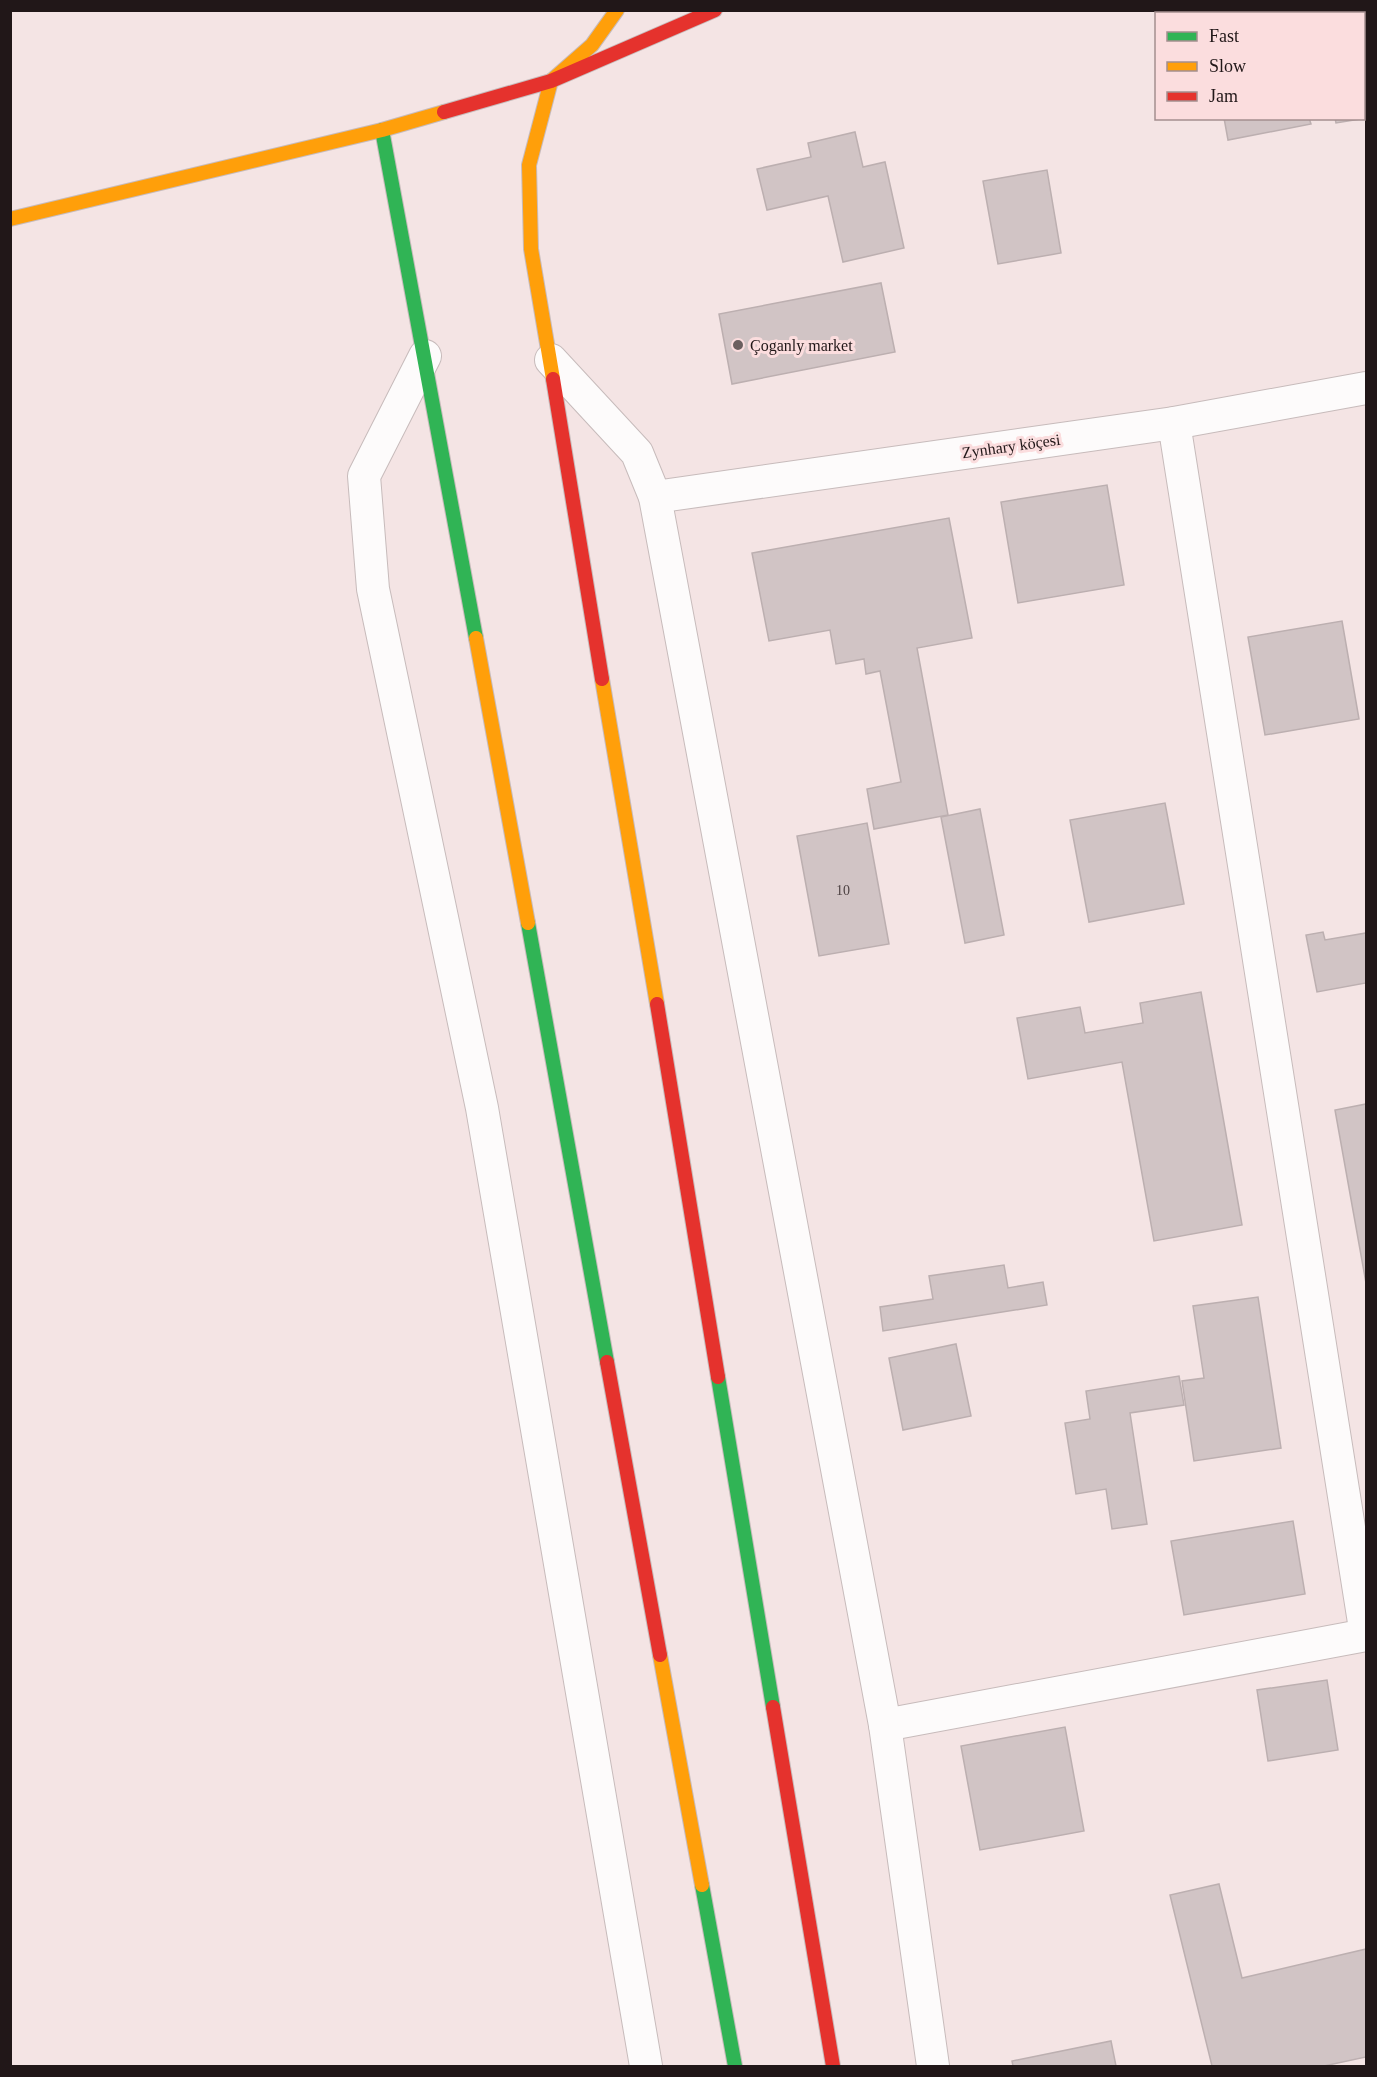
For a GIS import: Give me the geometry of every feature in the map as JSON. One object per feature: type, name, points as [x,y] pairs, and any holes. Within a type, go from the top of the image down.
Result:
[{"type":"main road","points":[[617,10],[592,45],[551,81],[530,165],[531,249],[833,2067]]},
{"type":"main road","points":[[10,219],[382,130],[551,81],[715,10]]},
{"type":"main road","points":[[382,130],[735,2067]]},
{"type":"street","points":[[425,356],[364,476],[373,589],[482,1108],[646,2067]]},
{"type":"street","points":[[550,360],[637,453],[655,497],[885,1725],[933,2067]]},
{"type":"street","name":"Zynhary köçesi","points":[[655,497],[1174,423],[1366,388]]},
{"type":"street","points":[[885,1725],[1366,1635],[1174,423]]},
{"type":"building","points":[[1365,61],[1366,61],[1365,118]]},
{"type":"building","points":[[1224,120],[1310,120],[1311,124],[1228,140]]},
{"type":"building","points":[[1335,120],[1354,120],[1336,123]]},
{"type":"building","points":[[855,132],[863,167],[885,162],[904,248],[843,262],[828,196],[767,210],[757,169],[811,157],[808,143]]},
{"type":"building","points":[[1047,170],[1061,253],[998,264],[983,181]]},
{"type":"building","points":[[881,283],[895,352],[732,384],[719,314]]},
{"type":"building","points":[[1107,485],[1124,585],[1018,603],[1001,502]]},
{"type":"building","points":[[949,518],[972,638],[917,648],[948,815],[874,829],[867,789],[901,782],[880,671],[866,674],[864,659],[836,664],[830,630],[769,641],[752,553]]},
{"type":"building","points":[[1342,621],[1359,719],[1265,735],[1248,637]]},
{"type":"building","points":[[1165,803],[1184,904],[1089,922],[1070,820]]},
{"type":"building","points":[[980,809],[1004,935],[965,943],[941,817]]},
{"type":"building","points":[[867,823],[889,944],[819,956],[797,836]]},
{"type":"building","points":[[1323,932],[1325,940],[1366,933],[1366,983],[1317,992],[1306,935]]},
{"type":"building","points":[[1201,992],[1242,1225],[1154,1241],[1122,1062],[1028,1079],[1017,1018],[1080,1007],[1085,1033],[1143,1023],[1140,1003]]},
{"type":"building","points":[[1366,1104],[1366,1283],[1335,1110]]},
{"type":"building","points":[[1004,1265],[1008,1288],[1043,1282],[1047,1305],[883,1331],[880,1307],[933,1299],[929,1276]]},
{"type":"building","points":[[1258,1297],[1281,1448],[1194,1461],[1182,1381],[1204,1378],[1193,1306]]},
{"type":"building","points":[[956,1344],[971,1416],[903,1430],[889,1358]]},
{"type":"building","points":[[1179,1376],[1184,1405],[1130,1413],[1147,1524],[1112,1529],[1106,1489],[1076,1494],[1065,1423],[1090,1419],[1086,1391]]},
{"type":"building","points":[[1293,1521],[1305,1594],[1184,1615],[1171,1541]]},
{"type":"building","points":[[1327,1680],[1338,1750],[1268,1761],[1257,1690]]},
{"type":"building","points":[[1065,1727],[1084,1831],[980,1850],[961,1746]]},
{"type":"building","points":[[1219,1884],[1242,1978],[1366,1949],[1366,2057],[1324,2066],[1212,2066],[1170,1895]]},
{"type":"building","points":[[1111,2041],[1116,2066],[1013,2066],[1012,2061]]},
{"type":"traffic: fast","points":[[382,130],[476,638]]},
{"type":"traffic: fast","points":[[528,923],[607,1362]]},
{"type":"traffic: fast","points":[[718,1377],[773,1707]]},
{"type":"traffic: fast","points":[[702,1885],[735,2066]]},
{"type":"traffic: slow","points":[[553,379],[531,249],[529,165],[551,81],[592,45],[617,10]]},
{"type":"traffic: slow","points":[[10,219],[382,130],[444,112]]},
{"type":"traffic: slow","points":[[476,638],[528,923]]},
{"type":"traffic: slow","points":[[602,679],[657,1004]]},
{"type":"traffic: slow","points":[[660,1655],[702,1885]]},
{"type":"traffic: jam","points":[[444,112],[551,81],[715,10]]},
{"type":"traffic: jam","points":[[553,379],[602,679]]},
{"type":"traffic: jam","points":[[657,1004],[718,1377]]},
{"type":"traffic: jam","points":[[607,1362],[660,1655]]},
{"type":"traffic: jam","points":[[773,1707],[833,2066]]},
{"type":"place","name":"Çoganly market","points":[[738,345]]}]
